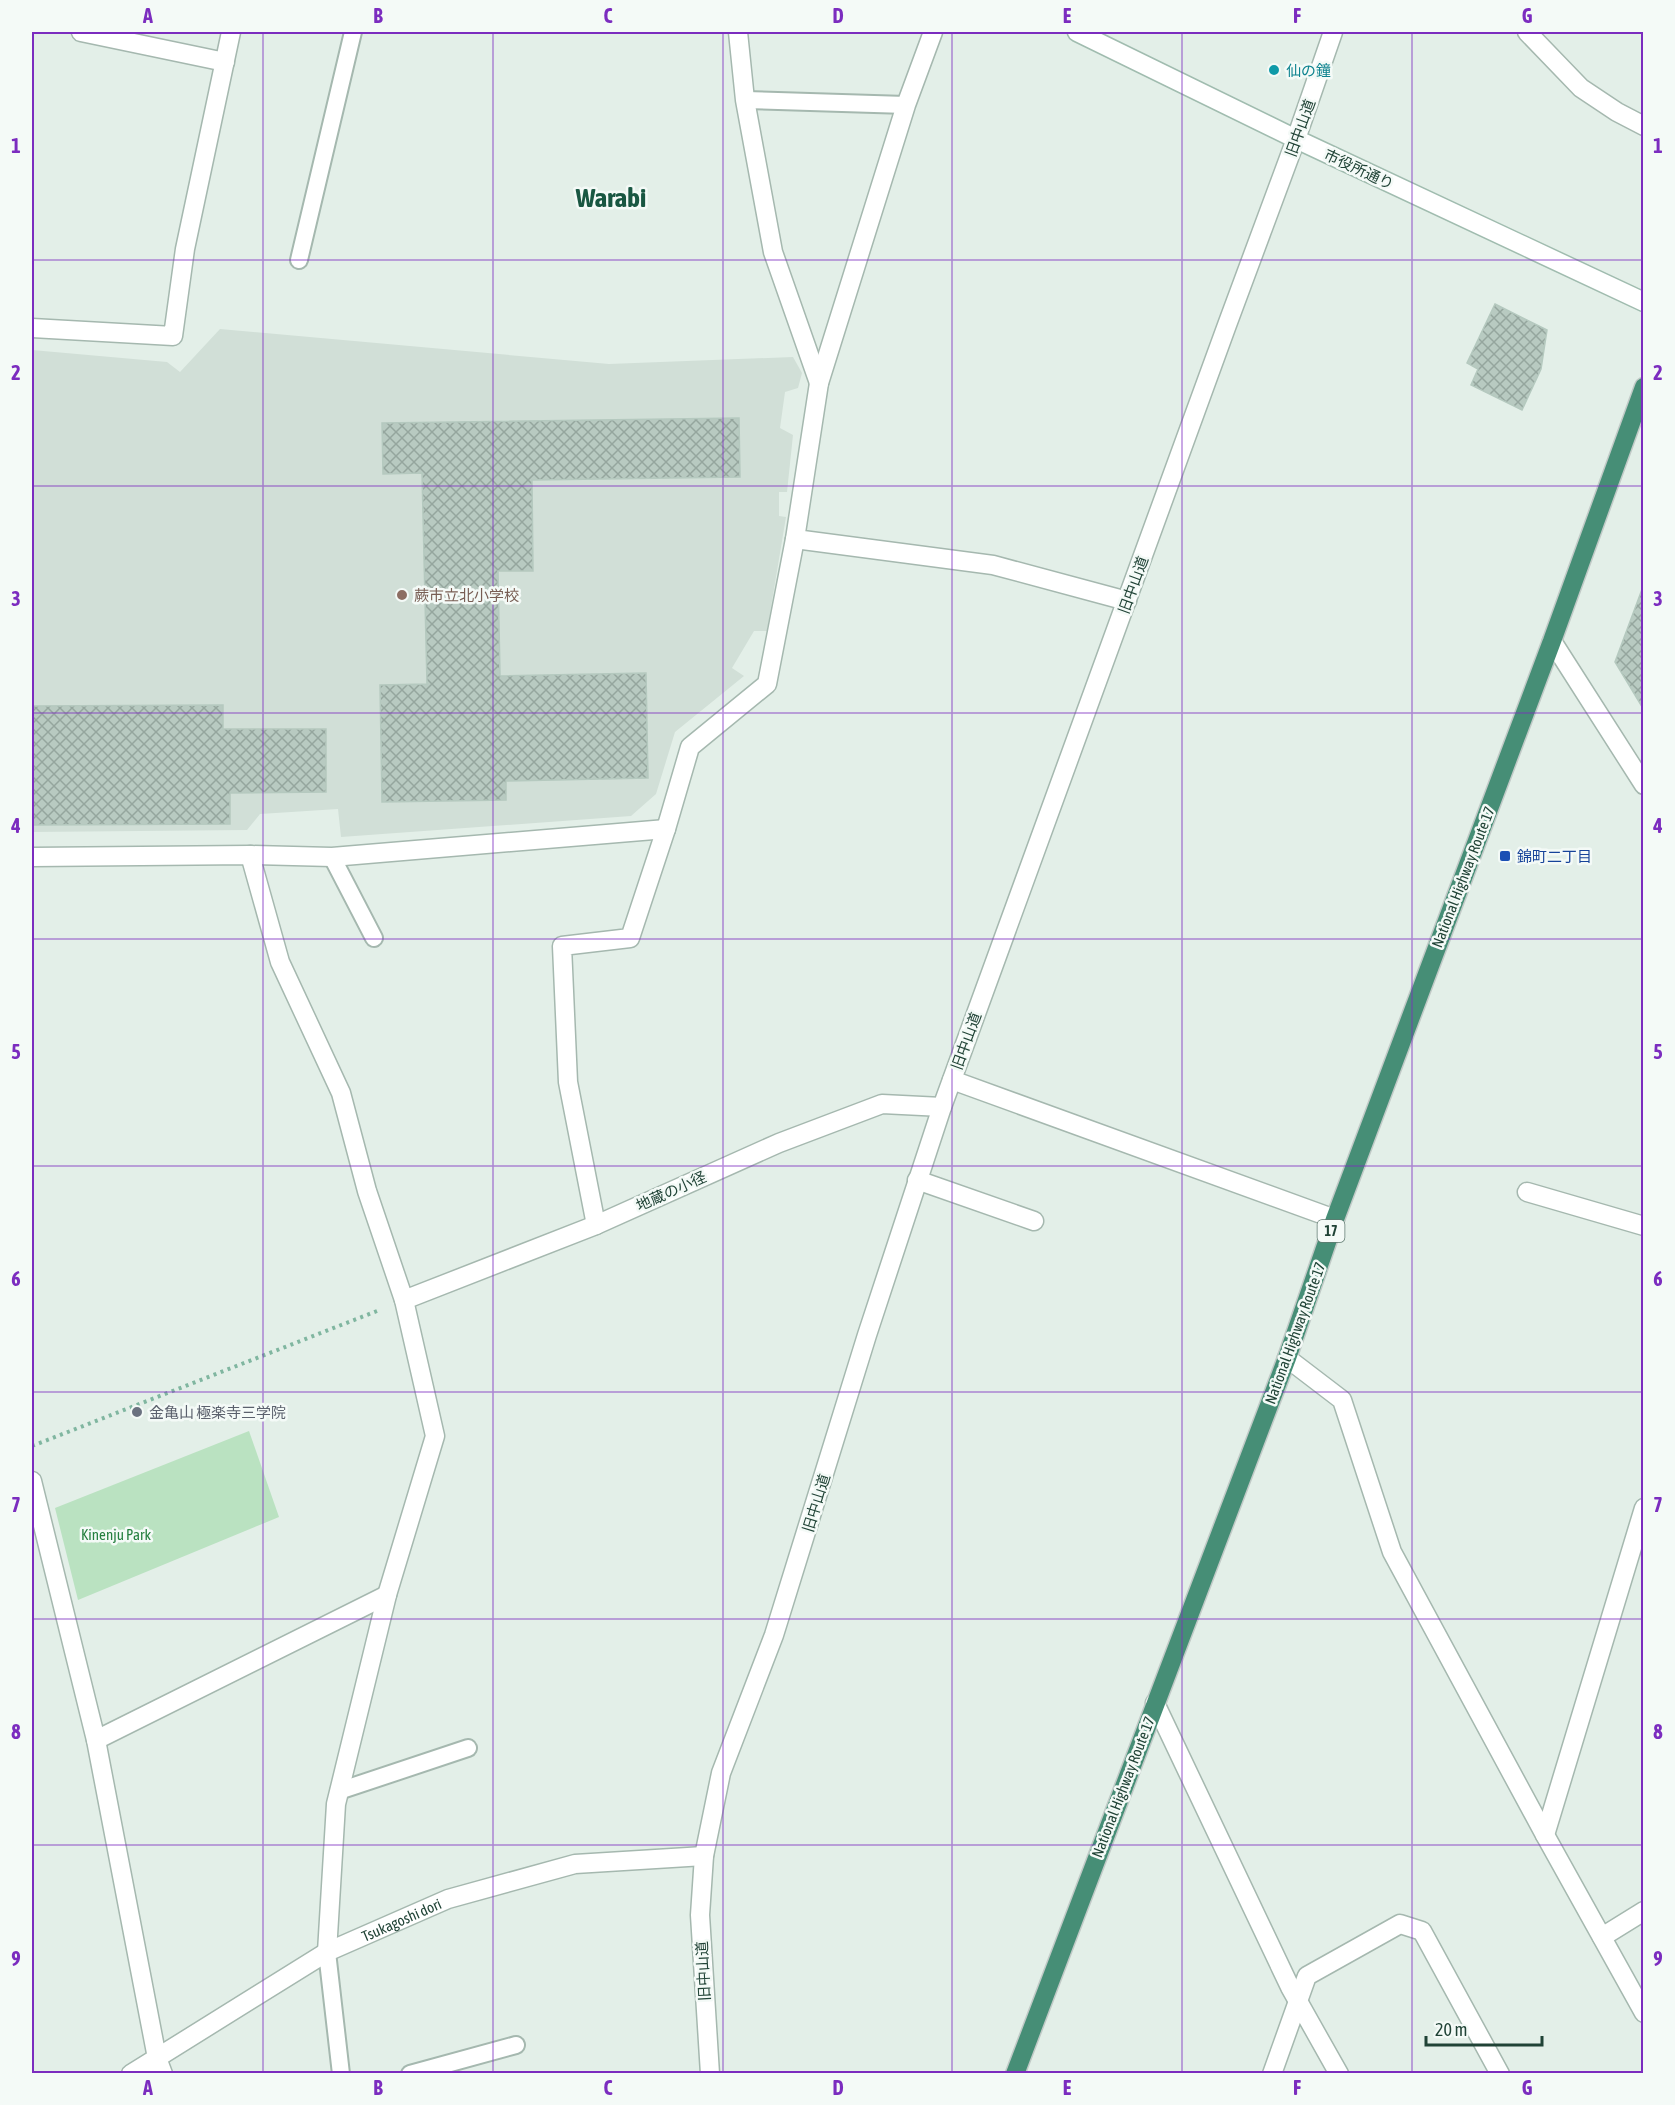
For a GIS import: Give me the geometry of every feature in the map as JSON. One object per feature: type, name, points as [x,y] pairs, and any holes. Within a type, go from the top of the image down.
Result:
[{"type":"highway","name":"National Highway Route 17","points":[[1015,2073],[1287,1358],[1335,1219],[1552,641],[1644,387]]},
{"type":"street","points":[[81,32],[225,62]]},
{"type":"street","points":[[32,328],[173,336],[184,249],[231,32]]},
{"type":"street","points":[[738,32],[745,100],[773,252],[819,383]]},
{"type":"street","points":[[596,1225],[568,1082],[562,946],[630,938],[690,747],[767,684],[795,539],[819,383],[906,105],[933,32]]},
{"type":"street","name":"市役所通り","points":[[1077,32],[1296,140],[1644,302]]},
{"type":"street","name":"旧中山道","points":[[710,2073],[700,1915],[704,1856],[721,1773],[774,1635],[942,1107],[1334,32]]},
{"type":"street","points":[[1527,32],[1581,88],[1617,112],[1644,126]]},
{"type":"street","points":[[795,539],[993,565],[1127,601]]},
{"type":"street","points":[[1552,641],[1644,785]]},
{"type":"street","points":[[32,857],[250,855],[332,857],[666,829]]},
{"type":"street","points":[[250,855],[280,962],[341,1093],[367,1191],[404,1300],[435,1436],[387,1595],[336,1804],[327,1952]]},
{"type":"street","points":[[952,1080],[1335,1219]]},
{"type":"street","name":"地蔵の小径","points":[[404,1300],[596,1225],[779,1143],[882,1104],[942,1107]]},
{"type":"street","points":[[917,1180],[1034,1221]]},
{"type":"street","points":[[1527,1192],[1644,1226]]},
{"type":"street","points":[[1287,1358],[1342,1400],[1392,1552],[1644,2013]]},
{"type":"street","points":[[32,1481],[96,1740],[160,2066]]},
{"type":"street","points":[[1545,1835],[1644,1508]]},
{"type":"street","points":[[96,1740],[387,1595]]},
{"type":"street","points":[[1155,1703],[1299,2003],[1339,2073]]},
{"type":"street","name":"Tsukagoshi dori","points":[[131,2073],[160,2066],[327,1952],[448,1899],[575,1864],[704,1856]]},
{"type":"street","points":[[1602,1937],[1644,1911]]},
{"type":"street","points":[[1272,2073],[1307,1976],[1400,1924],[1422,1930],[1500,2073]]},
{"type":"lane","points":[[299,260],[353,32]]},
{"type":"lane","points":[[745,100],[906,105]]},
{"type":"lane","points":[[332,857],[374,938]]},
{"type":"lane","points":[[339,1791],[468,1748]]},
{"type":"lane","points":[[327,1952],[341,2073]]},
{"type":"lane","points":[[410,2073],[516,2045]]},
{"type":"path","points":[[32,1446],[404,1300]]},
{"type":"shaded area","name":"蕨市立北小学校","points":[[220,329],[609,364],[793,357],[802,373],[798,388],[785,392],[780,428],[793,435],[787,492],[779,492],[779,516],[786,517],[767,631],[754,631],[732,668],[744,676],[675,732],[656,794],[631,816],[341,837],[338,809],[260,814],[247,830],[32,832],[32,350],[167,362],[180,372]]},
{"type":"green space","name":"Kinenju Park","points":[[249,1431],[279,1517],[78,1600],[55,1508]]},
{"type":"building","points":[[1495,304],[1547,330],[1541,369],[1522,410],[1471,385],[1478,369],[1467,363]]},
{"type":"building","points":[[739,418],[740,477],[532,480],[533,571],[498,571],[500,676],[646,673],[648,778],[506,781],[506,800],[382,802],[380,685],[427,684],[422,473],[383,474],[382,423]]},
{"type":"building","points":[[1644,584],[1644,710],[1615,662]]},
{"type":"building","points":[[223,705],[223,729],[326,729],[326,792],[230,793],[230,824],[32,825],[32,706]]},
{"type":"place","name":"仙の鐘","points":[[1274,70]]},
{"type":"place","name":"蕨市立北小学校","points":[[402,595]]},
{"type":"place","name":"錦町二丁目","points":[[1505,856]]},
{"type":"place","name":"金亀山 極楽寺三学院","points":[[137,1412]]},
{"type":"district","name":"Warabi","points":[[611,197]]}]
